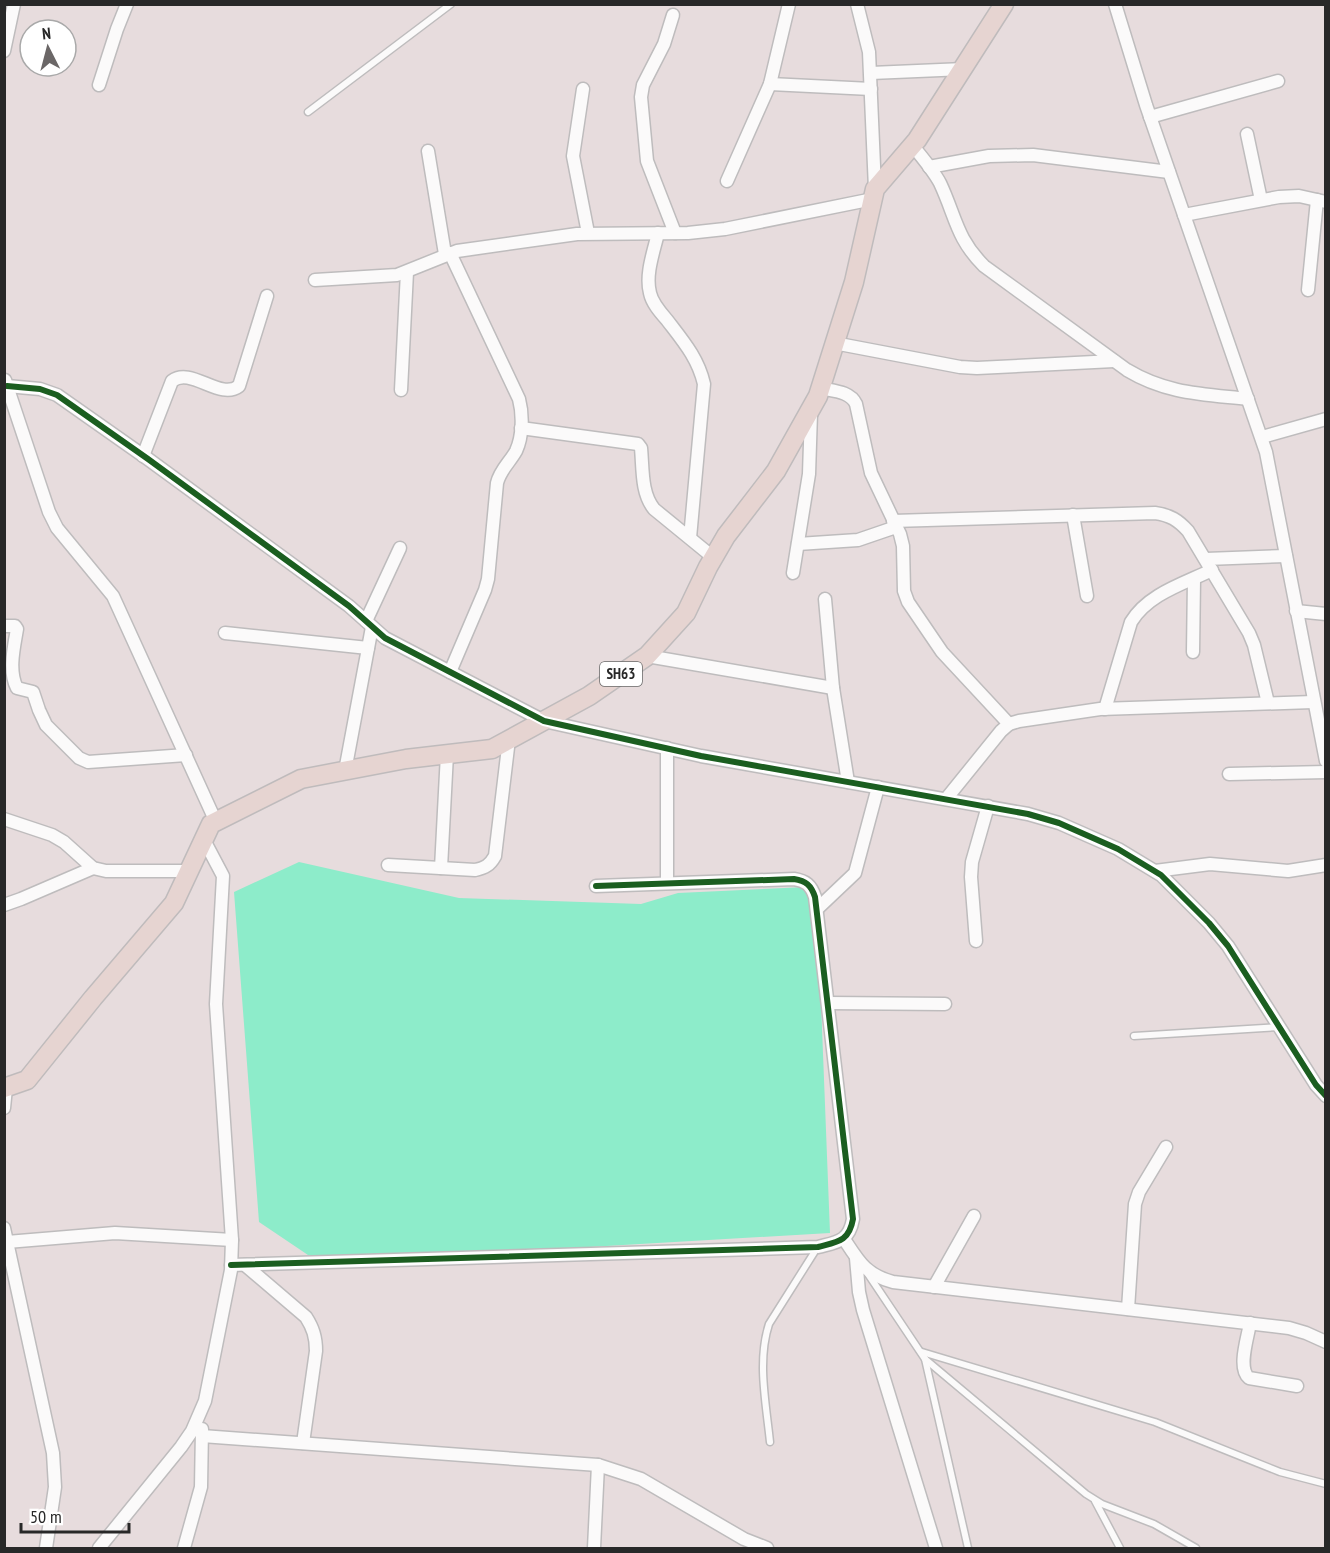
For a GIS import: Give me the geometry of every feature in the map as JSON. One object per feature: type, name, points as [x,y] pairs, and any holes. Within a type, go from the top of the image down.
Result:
[{"type":"main road","name":"SH63","points":[[5,1088],[27,1080],[174,903],[211,824],[301,779],[406,759],[492,749],[589,696],[647,656],[686,613],[726,536],[776,471],[820,388],[854,282],[874,194],[912,145],[964,69],[1004,4]]},
{"type":"street","points":[[4,51],[14,4]]},
{"type":"street","points":[[99,85],[127,4]]},
{"type":"street","points":[[727,181],[770,84],[789,4]]},
{"type":"street","points":[[315,280],[397,275],[448,254],[588,233],[675,233],[725,229],[874,194],[870,73],[867,40],[857,4]]},
{"type":"street","points":[[1115,4],[1150,117],[1262,437],[1326,761]]},
{"type":"street","points":[[673,15],[664,44],[643,85],[640,97],[647,161],[675,233]]},
{"type":"street","points":[[870,73],[964,69]]},
{"type":"street","points":[[1150,117],[1278,81]]},
{"type":"street","points":[[770,84],[871,88]]},
{"type":"street","points":[[583,89],[573,156],[588,233]]},
{"type":"street","points":[[1247,134],[1261,200]]},
{"type":"street","points":[[912,145],[941,186],[962,240],[984,266],[1113,361],[1142,379],[1175,391],[1248,399]]},
{"type":"street","points":[[428,151],[448,254],[519,399],[523,415],[518,448],[502,470],[497,483],[485,590],[450,672]]},
{"type":"street","points":[[929,167],[989,156],[1033,155],[1169,172]]},
{"type":"street","points":[[1184,215],[1280,197],[1299,196],[1321,201],[1308,290]]},
{"type":"street","points":[[658,233],[648,279],[650,293],[655,305],[694,356],[701,370],[704,384],[690,538]]},
{"type":"street","points":[[402,390],[407,272]]},
{"type":"street","points":[[143,456],[172,381],[176,378],[185,377],[229,390],[239,386],[267,296]]},
{"type":"street","points":[[834,343],[941,364],[977,368],[1113,361]]},
{"type":"street","points":[[216,822],[113,596],[57,528],[49,512],[6,383],[40,389],[57,395],[349,606],[386,638],[544,721],[667,748],[1028,814],[1059,823],[1119,849],[1161,875],[1218,934],[1316,1085],[1326,1096]]},
{"type":"street","points":[[820,388],[853,397],[871,473],[903,546],[903,582],[908,602],[942,652],[1009,724]]},
{"type":"street","points":[[793,573],[809,474],[811,407]]},
{"type":"street","points":[[1262,437],[1326,418]]},
{"type":"street","points":[[521,428],[638,444],[641,448],[645,493],[648,502],[714,558]]},
{"type":"street","points":[[798,544],[858,540],[895,524],[1073,515],[1155,513],[1168,515],[1179,521],[1188,531],[1252,639],[1268,704]]},
{"type":"street","points":[[1073,515],[1087,596]]},
{"type":"street","points":[[345,771],[368,648],[369,624],[400,548]]},
{"type":"street","points":[[1105,709],[1131,622],[1138,610],[1149,601],[1194,579],[1209,565],[1286,556]]},
{"type":"street","points":[[1193,652],[1194,579]]},
{"type":"street","points":[[825,600],[833,688],[848,782]]},
{"type":"street","points":[[1296,611],[1326,614]]},
{"type":"street","points":[[4,626],[15,626],[17,629],[13,656],[17,688],[33,692],[42,720],[79,758],[88,762],[186,755]]},
{"type":"street","points":[[225,633],[368,648]]},
{"type":"street","points":[[647,656],[833,688]]},
{"type":"street","points":[[946,799],[1001,730],[1019,721],[1105,709],[1313,702]]},
{"type":"street","points":[[388,865],[475,870],[485,868],[491,863],[495,856],[509,739]]},
{"type":"street","points":[[667,748],[667,882]]},
{"type":"street","points":[[441,868],[447,754]]},
{"type":"street","points":[[1229,774],[1326,772]]},
{"type":"street","points":[[817,909],[855,873],[878,787]]},
{"type":"street","points":[[976,941],[972,869],[988,806]]},
{"type":"street","points":[[4,819],[58,838],[93,868],[106,871],[189,872]]},
{"type":"street","points":[[184,1548],[201,1487],[202,1412],[231,1265],[232,1240],[216,1004],[223,876],[204,840]]},
{"type":"street","points":[[1155,871],[1210,864],[1288,871],[1326,866]]},
{"type":"street","points":[[4,904],[93,868]]},
{"type":"street","points":[[231,1265],[818,1247],[844,1239],[851,1229],[853,1219],[817,909],[812,887],[805,881],[794,879],[596,886]]},
{"type":"street","points":[[828,1002],[945,1004]]},
{"type":"street","points":[[4,1108],[5,1088]]},
{"type":"street","points":[[1128,1309],[1135,1204],[1139,1192],[1166,1147]]},
{"type":"street","points":[[934,1287],[974,1216]]},
{"type":"street","points":[[4,1228],[55,1471],[54,1504],[46,1548]]},
{"type":"street","points":[[8,1242],[115,1233],[232,1240]]},
{"type":"street","points":[[844,1239],[859,1261],[879,1278],[893,1282],[1288,1328],[1326,1342]]},
{"type":"street","points":[[859,1261],[859,1292],[863,1310],[936,1548]]},
{"type":"street","points":[[245,1265],[306,1317],[313,1328],[316,1351],[303,1443]]},
{"type":"street","points":[[1250,1323],[1242,1365],[1245,1374],[1249,1378],[1297,1386]]},
{"type":"street","points":[[99,1548],[181,1447],[202,1412]]},
{"type":"street","points":[[202,1436],[574,1462],[598,1466],[641,1479],[744,1539],[767,1548]]},
{"type":"street","points":[[594,1548],[598,1466]]},
{"type":"lane","points":[[308,112],[451,4]]},
{"type":"lane","points":[[1134,1036],[1279,1027]]},
{"type":"lane","points":[[770,1442],[762,1353],[765,1337],[769,1324],[818,1247]]},
{"type":"lane","points":[[859,1261],[924,1355],[1095,1500],[1154,1524],[1196,1548]]},
{"type":"lane","points":[[924,1355],[1155,1422],[1280,1472],[1326,1484]]},
{"type":"lane","points":[[924,1355],[968,1548]]},
{"type":"lane","points":[[1095,1500],[1120,1548]]},
{"type":"shaded area","points":[[299,862],[459,898],[641,904],[678,893],[806,887],[818,925],[830,1233],[436,1256],[308,1255],[259,1222],[234,892]]},
{"type":"cycle path","points":[[7,386],[40,389],[57,395],[349,606],[385,638],[544,721],[701,756],[1028,814],[1059,823],[1118,849],[1161,875],[1209,923],[1228,946],[1316,1085],[1326,1096]]},
{"type":"cycle path","points":[[231,1265],[818,1247],[845,1237],[853,1219],[815,897],[812,889],[805,882],[794,879],[596,886]]}]
